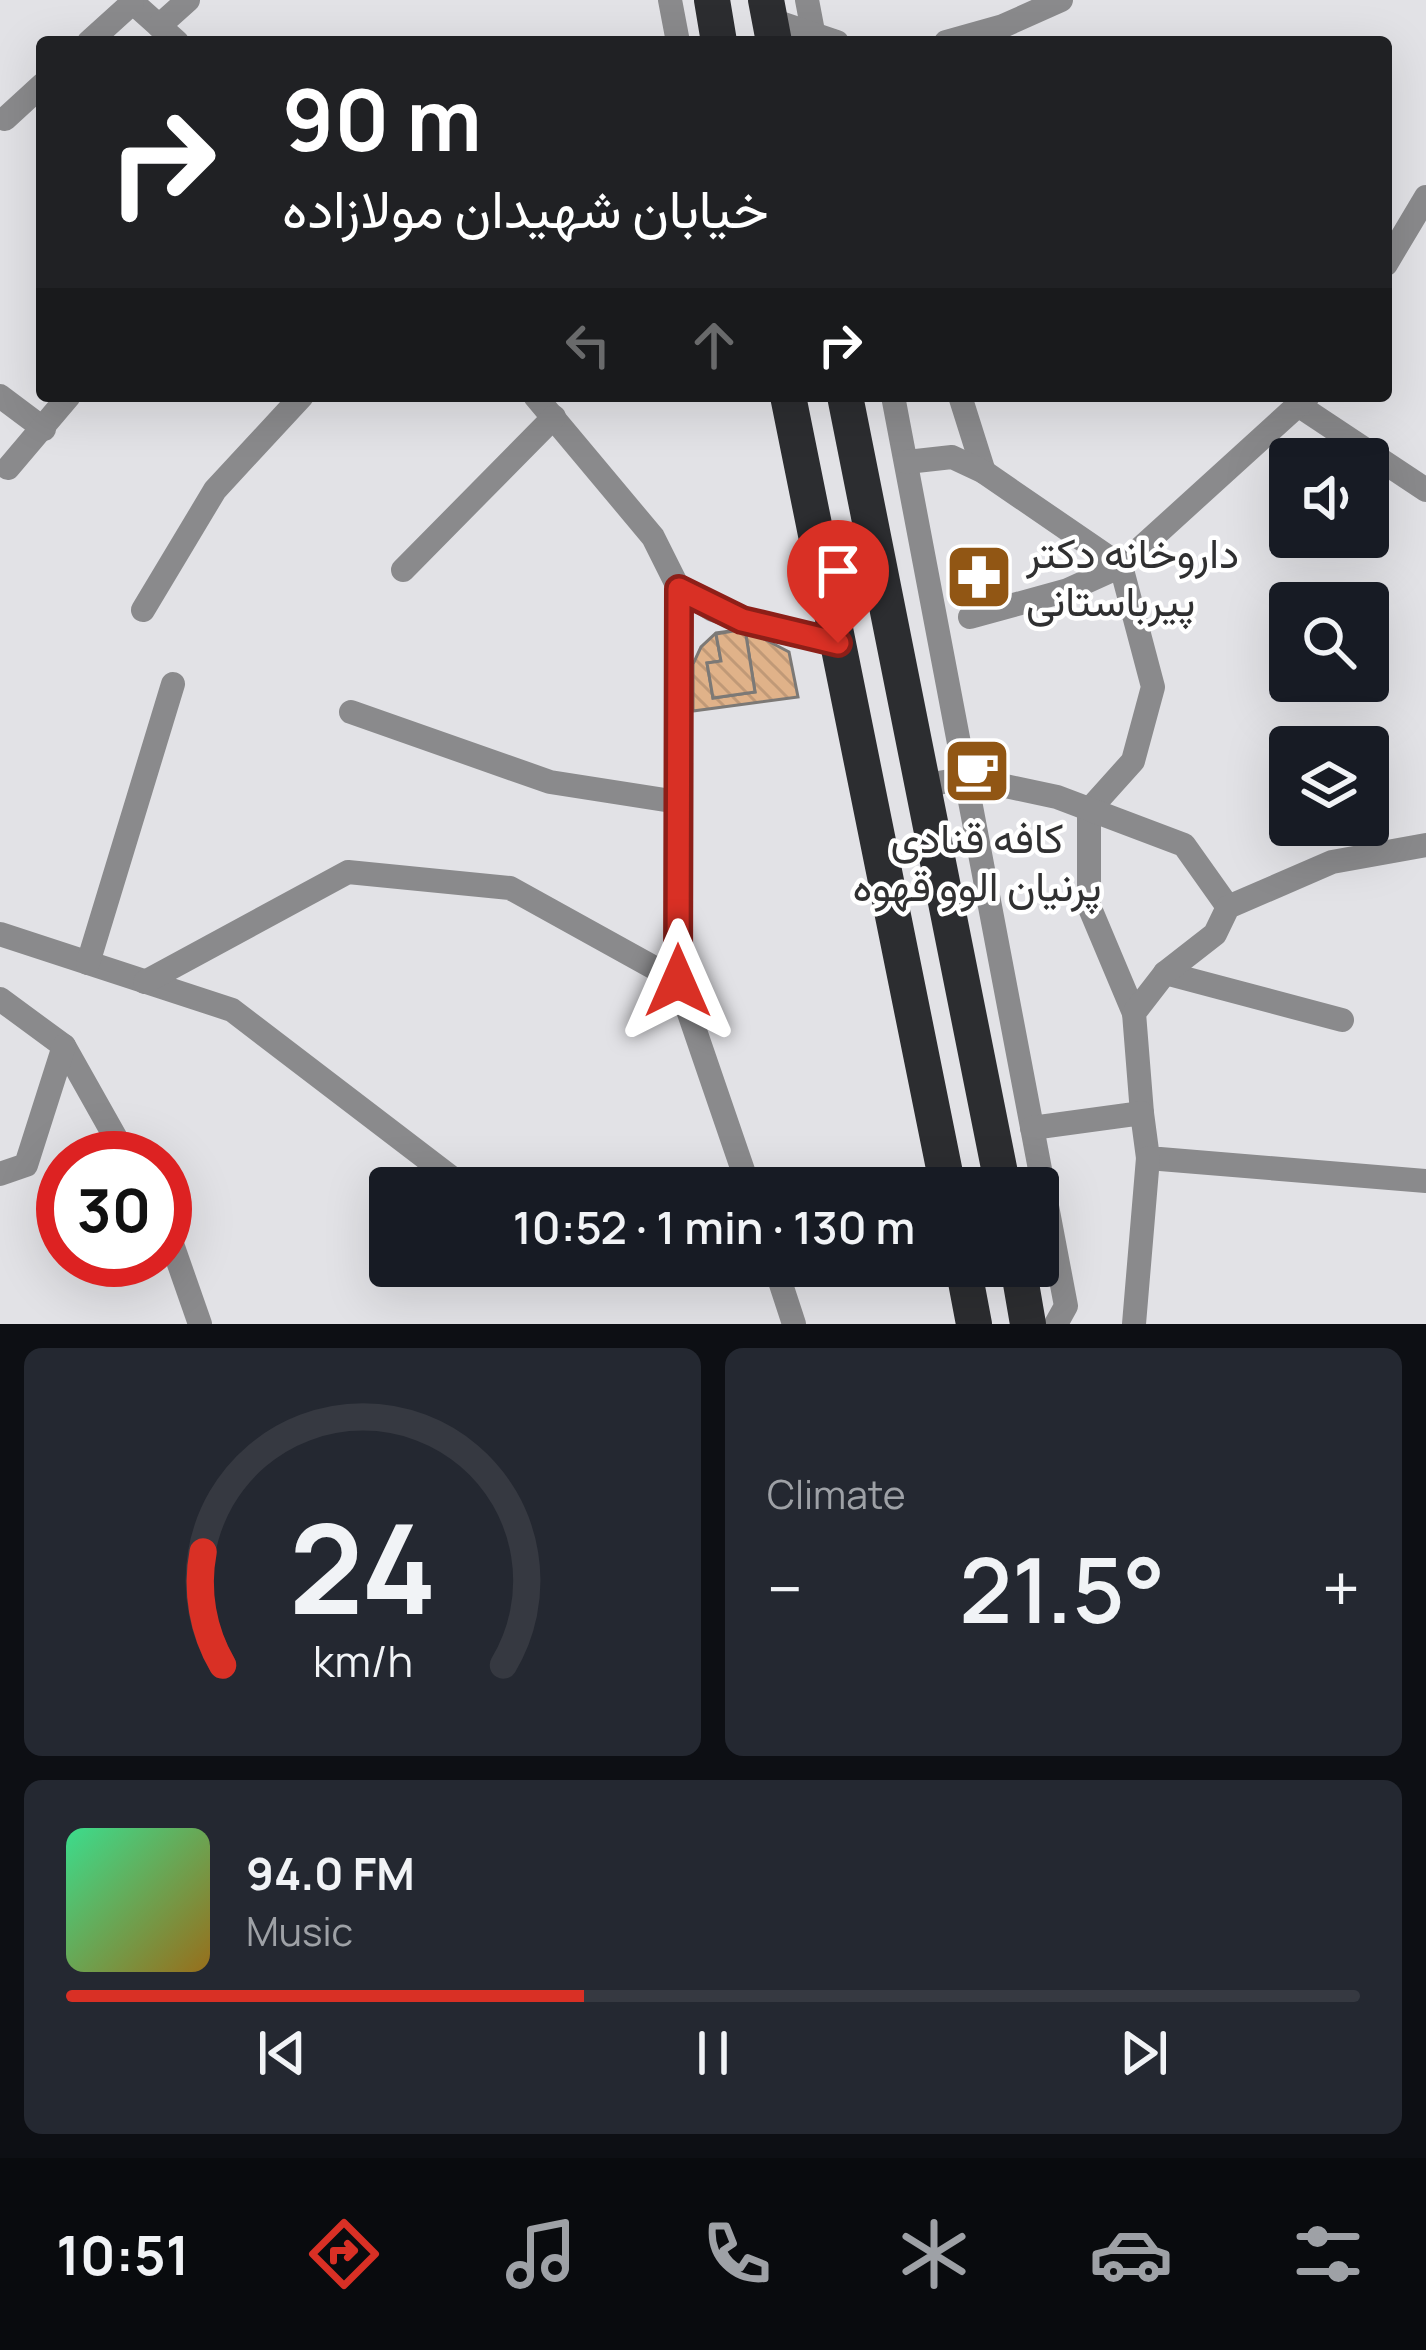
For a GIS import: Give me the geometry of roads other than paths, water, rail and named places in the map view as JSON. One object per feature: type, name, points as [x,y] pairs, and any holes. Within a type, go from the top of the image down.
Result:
[{"type":"highway","points":[[712,0],[718,36]]},
{"type":"highway","points":[[789,402],[944,1167]]},
{"type":"highway","points":[[846,402],[999,1167]]},
{"type":"highway","points":[[870,790],[920,786]]},
{"type":"highway","points":[[967,1287],[974,1324]]},
{"type":"highway","points":[[1022,1287],[1028,1324]]},
{"type":"street","points":[[95,36],[131,1],[168,34],[188,0]]},
{"type":"street","points":[[670,0],[677,36]]},
{"type":"street","points":[[807,0],[820,36]]},
{"type":"street","points":[[967,36],[1061,0]]},
{"type":"street","points":[[770,20],[812,36]]},
{"type":"street","points":[[5,119],[36,91]]},
{"type":"street","points":[[1392,254],[1426,196]]},
{"type":"street","points":[[0,395],[44,429]]},
{"type":"street","points":[[8,468],[64,402]]},
{"type":"street","points":[[143,610],[215,490],[296,402]]},
{"type":"street","points":[[540,402],[653,537],[679,589],[678,981],[741,1167]]},
{"type":"street","points":[[894,402],[1066,1306],[1056,1324]]},
{"type":"street","points":[[962,402],[984,472]]},
{"type":"street","points":[[970,617],[1068,590],[1121,566],[1305,402],[1426,490]]},
{"type":"street","points":[[403,570],[554,417]]},
{"type":"street","points":[[907,463],[952,457],[984,472],[1121,566],[1153,687],[1133,761],[1090,810],[1089,906],[1134,1013],[1148,1158],[1134,1324]]},
{"type":"street","points":[[679,589],[713,610],[838,643]]},
{"type":"street","points":[[88,963],[172,684]]},
{"type":"street","points":[[352,712],[550,782],[679,802]]},
{"type":"street","points":[[920,786],[968,778],[1057,797],[1184,845],[1228,907]]},
{"type":"street","points":[[1134,1013],[1165,973],[1215,934],[1228,907],[1332,862],[1416,851],[1426,844]]},
{"type":"street","points":[[145,982],[348,872],[510,888],[678,981]]},
{"type":"street","points":[[0,934],[232,1010],[438,1167]]},
{"type":"street","points":[[1165,973],[1342,1020]]},
{"type":"street","points":[[0,999],[64,1046],[113,1131]]},
{"type":"street","points":[[0,1174],[26,1165],[64,1046]]},
{"type":"street","points":[[1032,1127],[1142,1113]]},
{"type":"street","points":[[1148,1158],[1426,1181]]},
{"type":"street","points":[[187,1287],[200,1324]]},
{"type":"street","points":[[782,1287],[794,1324]]},
{"type":"place","name":"داروخانه دکتر پیرباستانی","points":[[979,577]]},
{"type":"place","name":"کافه قنادی پرنیان الوو قهوه","points":[[977,771]]}]
